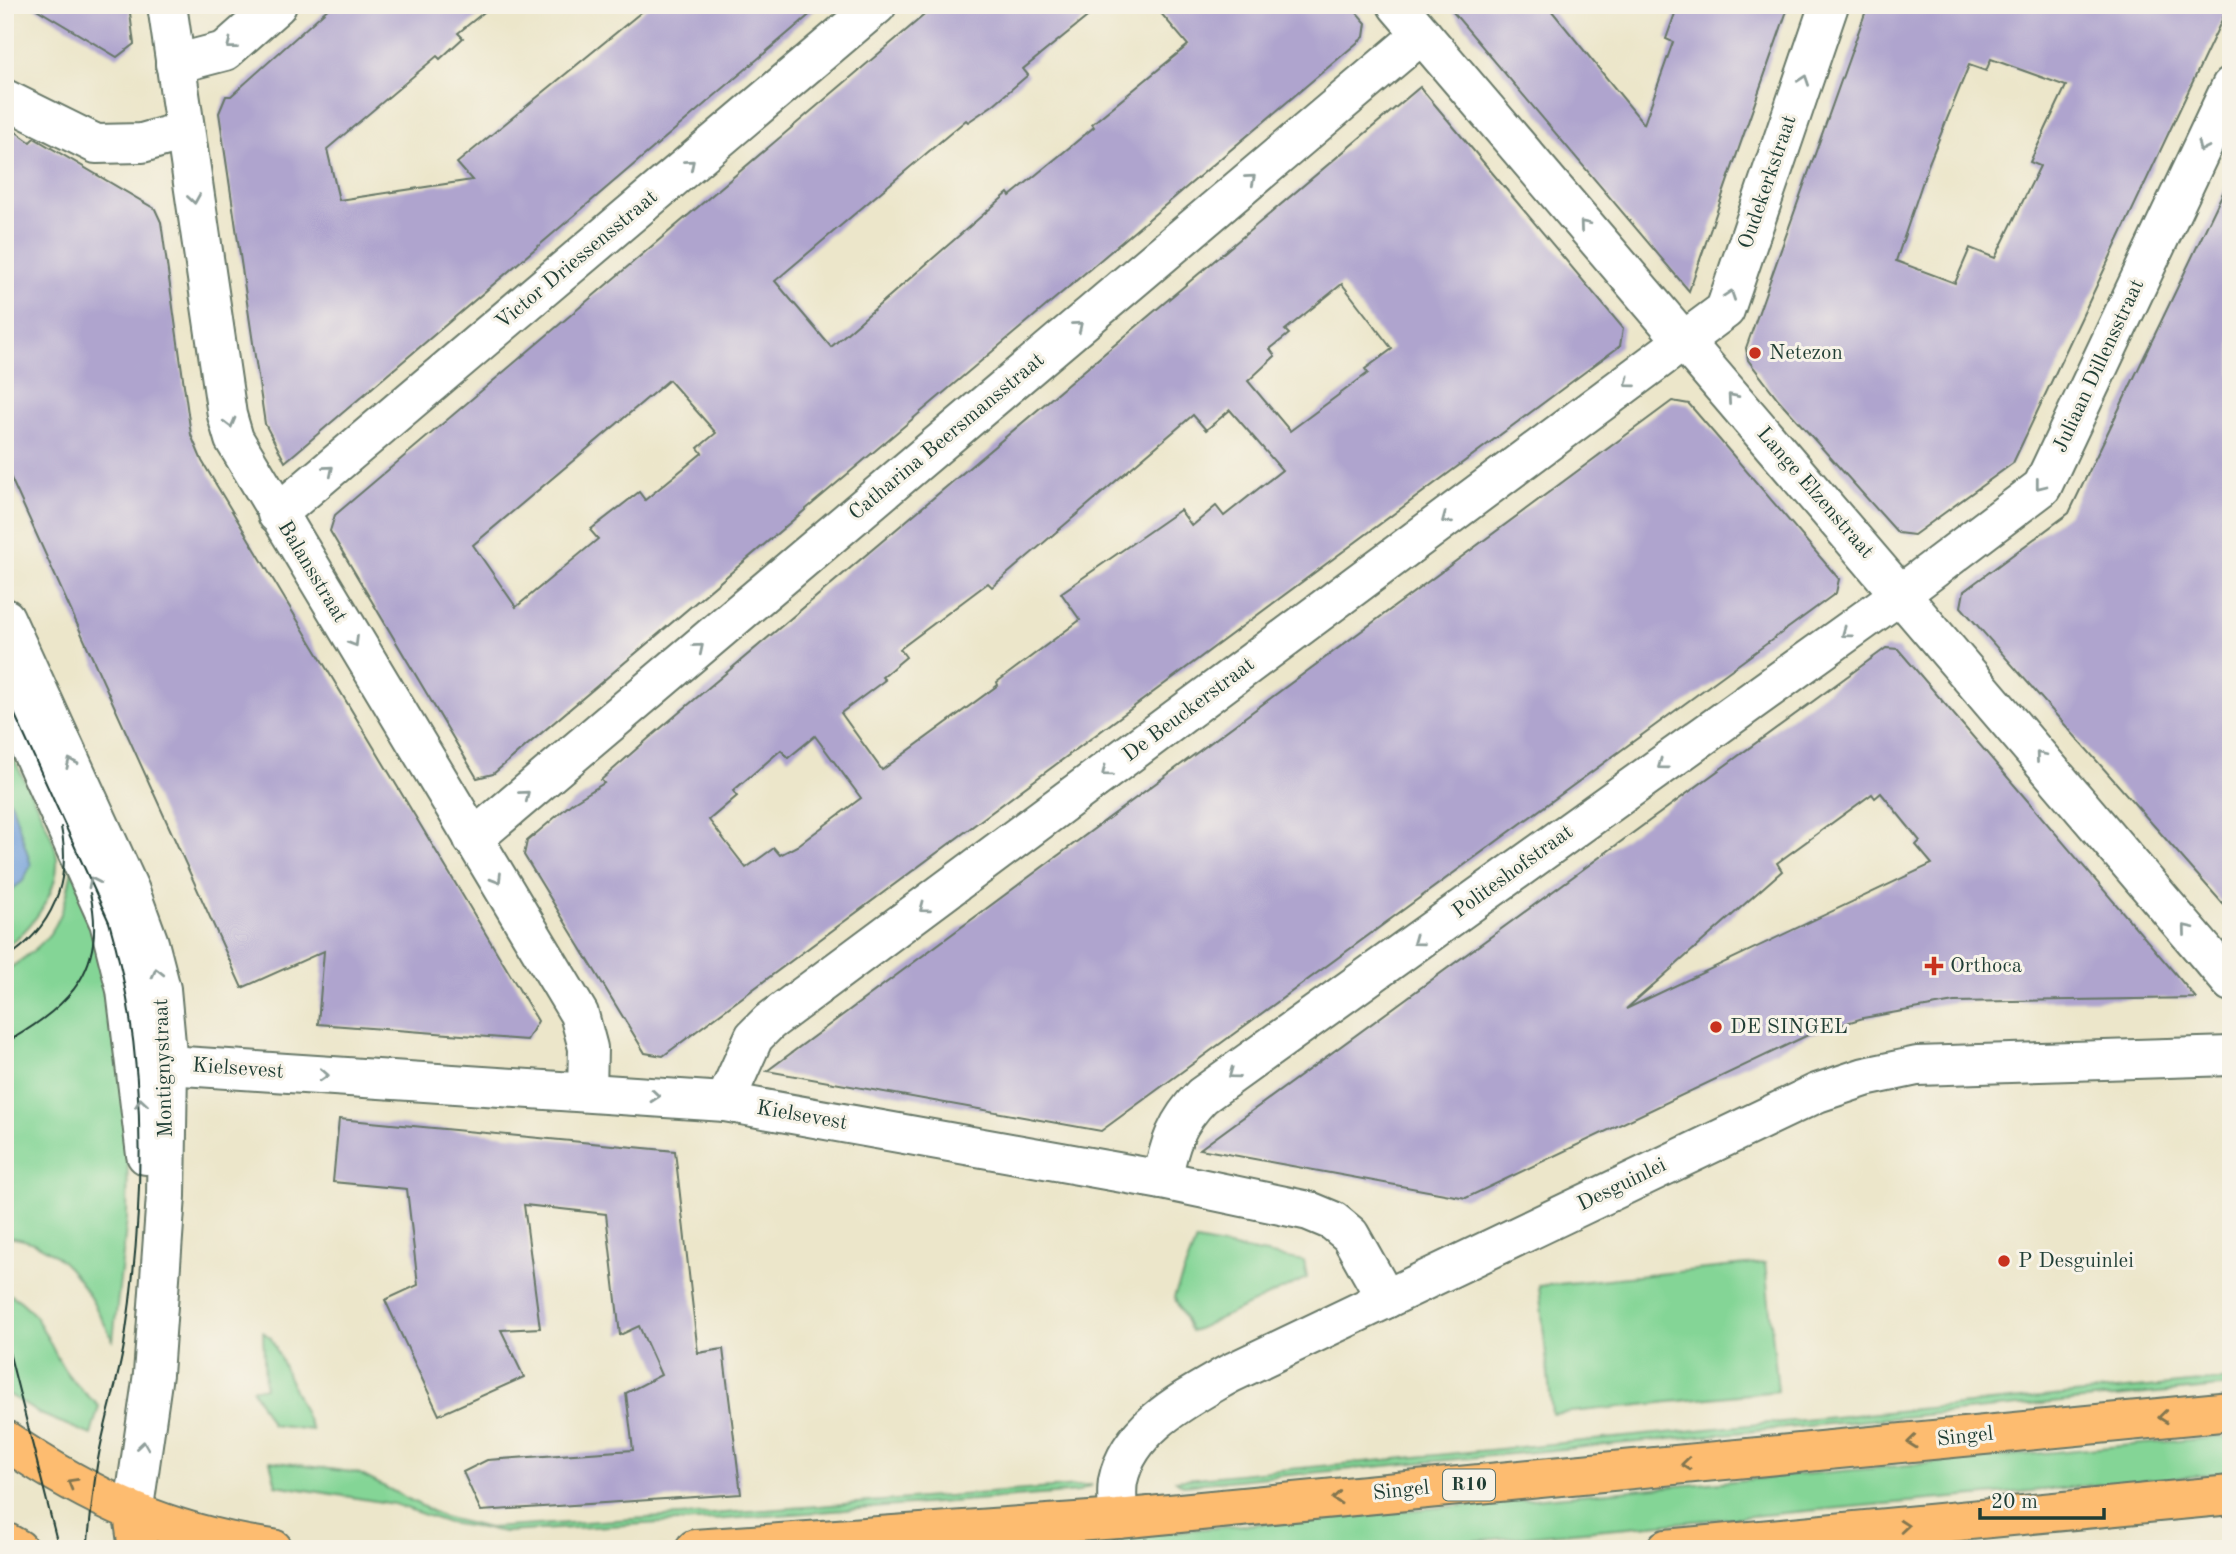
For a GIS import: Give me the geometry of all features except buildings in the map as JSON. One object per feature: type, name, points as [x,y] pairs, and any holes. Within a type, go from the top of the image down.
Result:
[{"type":"main road","name":"Singel","points":[[695,1549],[1118,1519],[2231,1411]]},
{"type":"main road","points":[[5,1440],[93,1495],[136,1531],[199,1535],[273,1549]]},
{"type":"main road","points":[[1666,1549],[2231,1495]]},
{"type":"main road","points":[[5,1542],[18,1549]]},
{"type":"street","name":"Balansstraat","points":[[167,5],[227,415],[234,439],[579,1014],[588,1048],[587,1091]]},
{"type":"street","points":[[175,64],[225,51],[277,5]]},
{"type":"street","name":"Victor Driessensstraat","points":[[277,514],[877,5]]},
{"type":"street","name":"Lange Elzenstraat","points":[[1397,5],[1684,343],[1902,593],[2231,982]]},
{"type":"street","name":"Oudekerkstraat","points":[[1684,343],[1724,310],[1829,5]]},
{"type":"street","name":"Catharina Beersmansstraat","points":[[473,839],[1422,34]]},
{"type":"street","name":"Juliaan Dillensstraat","points":[[1902,593],[2042,487],[2231,86]]},
{"type":"street","points":[[5,99],[96,144],[142,143],[184,131]]},
{"type":"street","name":"De Beuckerstraat","points":[[725,1102],[754,1037],[769,1022],[1684,343]]},
{"type":"street","name":"Politeshofstraat","points":[[1162,1181],[1170,1139],[1184,1114],[1202,1096],[1902,593]]},
{"type":"street","name":"Montignystraat","points":[[5,618],[130,891],[149,943],[161,989],[168,1065],[166,1196],[158,1318],[136,1531]]},
{"type":"street","points":[[10,714],[95,886],[119,956],[143,1124],[158,1318]]},
{"type":"street","name":"Desguinlei","points":[[1118,1519],[1117,1484],[1121,1471],[1149,1428],[1175,1405],[1229,1374],[1771,1113],[1865,1077],[1917,1066],[2231,1056]]},
{"type":"street","name":"Kielsevest","points":[[168,1065],[725,1102],[1162,1181],[1309,1211],[1333,1221],[1350,1235],[1386,1299]]},
{"type":"green space","points":[[5,753],[14,759],[40,812],[54,844],[57,859],[56,873],[46,902],[27,928],[5,947]]},
{"type":"green space","points":[[72,869],[101,933],[128,1140],[127,1219],[113,1340],[84,1288],[59,1259],[44,1248],[5,1237],[5,971],[35,949],[53,929],[64,904]]},
{"type":"green space","points":[[1196,1241],[1304,1261],[1307,1278],[1191,1332],[1174,1297]]},
{"type":"green space","points":[[1765,1263],[1778,1391],[1552,1414],[1539,1286]]},
{"type":"green space","points":[[5,1292],[17,1298],[34,1315],[68,1374],[99,1406],[91,1435],[38,1413],[8,1394]]},
{"type":"green space","points":[[263,1332],[271,1338],[312,1430],[272,1425],[252,1388],[265,1388]]},
{"type":"green space","points":[[2231,1379],[2231,1386],[1183,1485],[1176,1480]]},
{"type":"green space","points":[[2231,1436],[2231,1473],[1383,1549],[979,1549]]},
{"type":"green space","points":[[270,1461],[358,1473],[443,1517],[489,1528],[1091,1485],[1078,1492],[712,1520],[505,1532],[448,1523],[394,1504],[276,1485]]},
{"type":"water","points":[[5,794],[12,804],[31,865],[23,881],[5,895]]},
{"type":"tram line","points":[[5,693],[109,922],[122,973],[137,1079],[139,1186],[131,1293],[124,1345],[97,1466],[87,1549]]},
{"type":"tram line","points":[[5,959],[35,933],[55,902],[64,867],[61,827]]},
{"type":"tram line","points":[[5,1040],[12,1039],[51,1012],[80,981],[93,943],[94,919],[90,893]]},
{"type":"tram line","points":[[5,1336],[59,1549]]},
{"type":"place","name":"Netezon","points":[[1755,353]]},
{"type":"place","name":"Orthoca","points":[[1934,966]]},
{"type":"place","name":"DE SINGEL","points":[[1716,1027]]},
{"type":"place","name":"P Desguinlei","points":[[2004,1261]]}]
